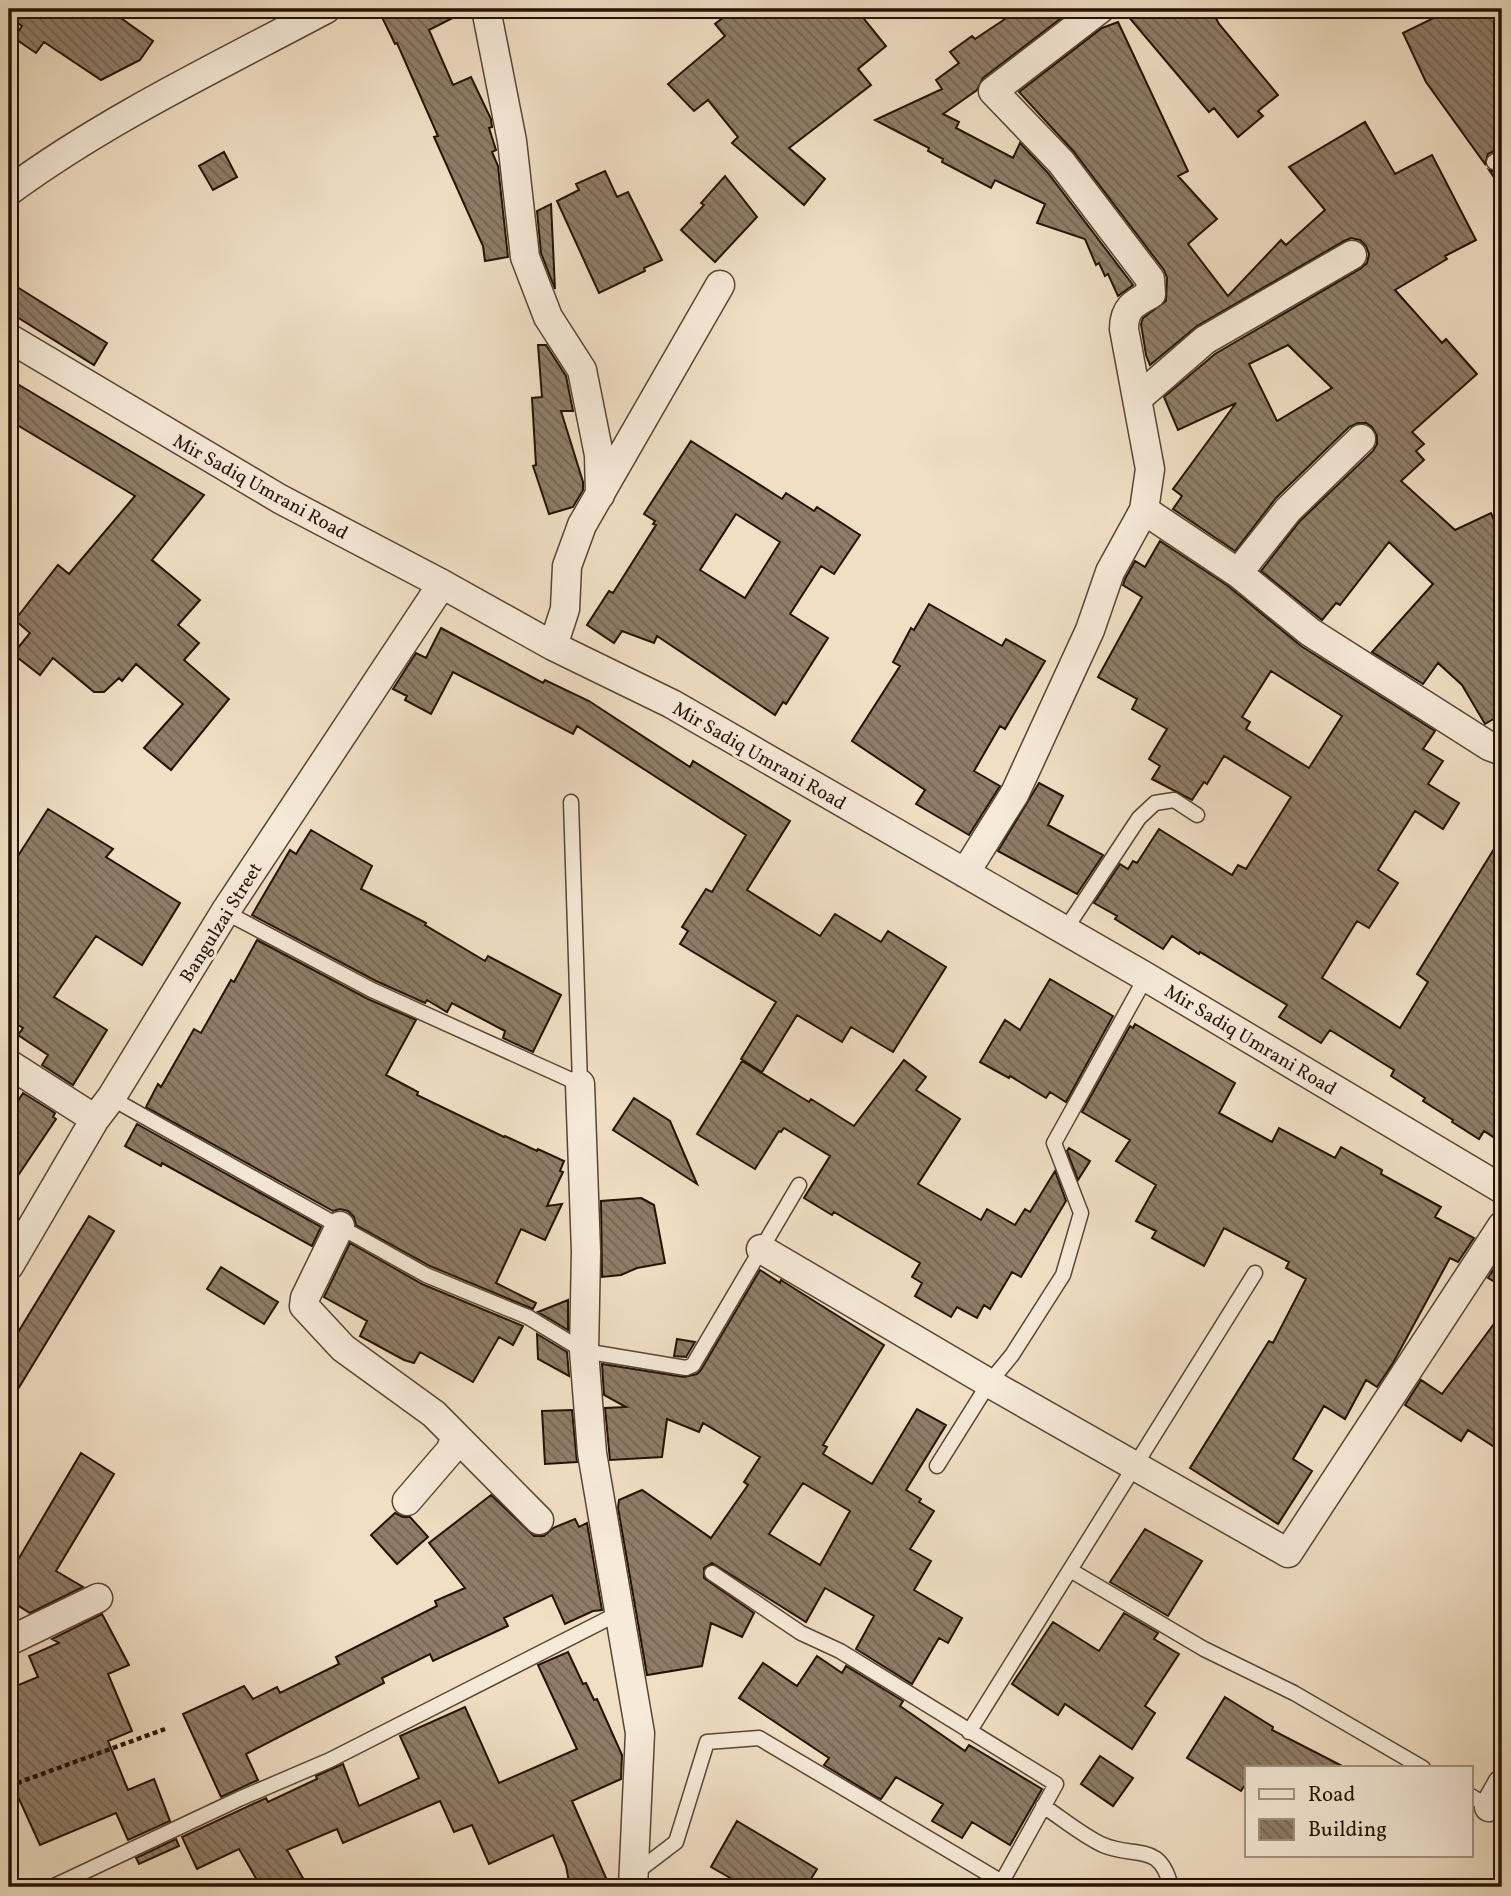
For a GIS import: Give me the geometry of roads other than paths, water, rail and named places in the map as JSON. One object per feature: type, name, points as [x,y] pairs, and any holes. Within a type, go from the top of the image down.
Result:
[{"type":"street","points":[[9,191],[40,168],[155,100],[326,9]]},
{"type":"street","points":[[486,9],[512,141],[525,257],[548,317],[582,370],[599,455],[600,495]]},
{"type":"street","points":[[965,873],[1015,793],[1090,630],[1110,572],[1144,510],[1150,469],[1124,330],[1124,317],[1135,303],[1151,294],[1150,279],[1061,162],[993,92],[1100,9]]},
{"type":"street","points":[[1137,399],[1205,340],[1352,255]]},
{"type":"street","points":[[553,646],[565,609],[567,566],[582,525],[720,285]]},
{"type":"street","name":"Mir Sadiq Umrani Road","points":[[9,338],[280,499],[443,584],[553,646],[672,704],[1146,977],[1502,1189]]},
{"type":"street","points":[[1238,573],[1288,510],[1361,439]]},
{"type":"street","points":[[1144,510],[1238,573],[1310,632],[1489,746],[1502,751]]},
{"type":"street","name":"Bangulzai Street","points":[[9,1266],[225,912],[443,584]]},
{"type":"street","points":[[9,1064],[103,1108]]},
{"type":"street","points":[[580,1084],[586,1252],[584,1351],[592,1453],[640,1733],[633,1881]]},
{"type":"street","points":[[340,1226],[305,1298],[304,1306],[310,1315],[343,1348],[434,1415],[539,1520]]},
{"type":"street","points":[[761,1249],[1287,1553],[1502,1226]]},
{"type":"street","points":[[407,1501],[450,1451],[456,1437]]},
{"type":"street","points":[[9,1641],[98,1598]]},
{"type":"lane","points":[[1065,930],[1139,818],[1155,803],[1174,800],[1197,815]]},
{"type":"lane","points":[[225,912],[372,990],[580,1084],[571,802]]},
{"type":"lane","points":[[937,1466],[989,1383],[1012,1355],[1063,1275],[1081,1213],[1054,1143],[1146,977]]},
{"type":"lane","points":[[103,1108],[340,1226],[426,1275],[528,1317],[584,1351],[686,1367],[693,1365],[799,1185]]},
{"type":"lane","points":[[968,1732],[1255,1273]]},
{"type":"lane","points":[[1070,1570],[1204,1649],[1294,1693],[1420,1766]]},
{"type":"lane","points":[[633,1881],[676,1842],[707,1742],[760,1738],[1000,1885],[1056,1784],[840,1651],[801,1633],[712,1573]]},
{"type":"lane","points":[[52,1887],[239,1799],[331,1760],[619,1613]]},
{"type":"lane","points":[[1043,1806],[1104,1846],[1149,1854],[1167,1870],[1171,1887]]}]
